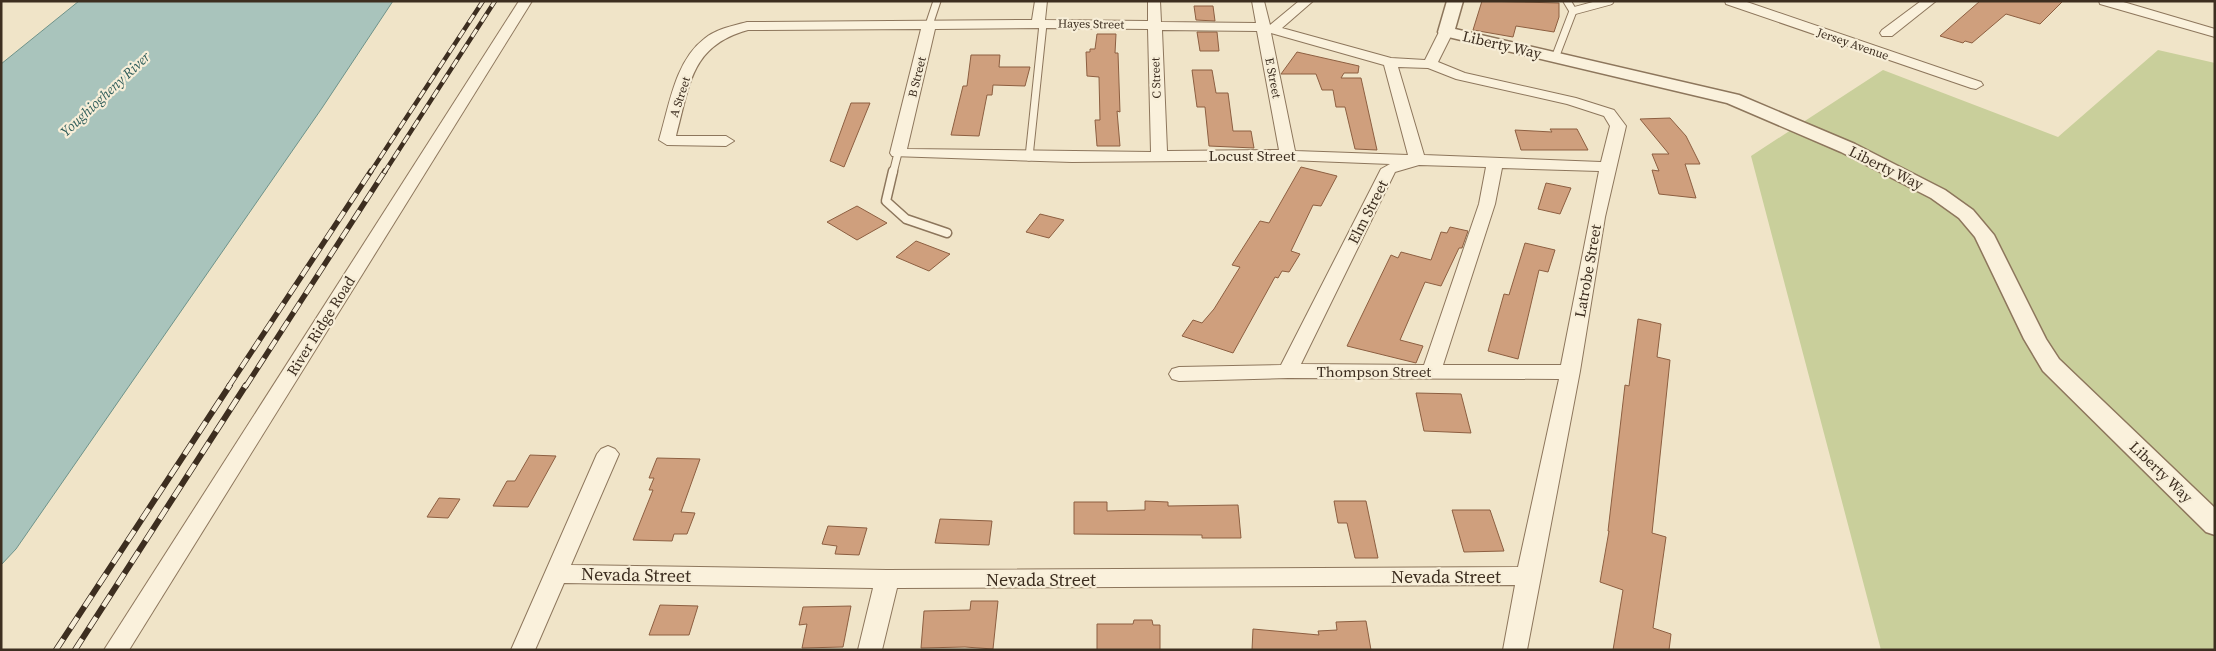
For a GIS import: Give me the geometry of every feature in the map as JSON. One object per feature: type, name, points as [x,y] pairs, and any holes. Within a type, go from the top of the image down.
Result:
[{"type":"street","name":"River Ridge Road","points":[[116,650],[526,1]]},
{"type":"street","points":[[1040,24],[1041,1]]},
{"type":"street","name":"C Street","points":[[1154,1],[1158,156]]},
{"type":"street","name":"E Street","points":[[1258,1],[1269,28],[1288,155]]},
{"type":"street","points":[[1269,28],[1307,1]]},
{"type":"street","name":"Liberty Way","points":[[1455,1],[1446,32],[1733,99],[1848,148],[1938,194],[1966,214],[1984,235],[2035,340],[2051,365],[2215,525]]},
{"type":"street","name":"Jersey Avenue","points":[[1731,1],[1976,85]]},
{"type":"street","points":[[1887,33],[1930,1]]},
{"type":"street","points":[[2105,1],[2215,33]]},
{"type":"street","name":"Hayes Street","points":[[747,26],[1040,24],[1269,28],[1390,62],[1430,64]]},
{"type":"street","name":"B Street","points":[[898,153],[929,25]]},
{"type":"street","name":"A Street","points":[[726,141],[667,140],[688,71],[705,46],[723,33],[747,26]]},
{"type":"street","points":[[1430,64],[1446,32]]},
{"type":"street","points":[[1390,62],[1417,160]]},
{"type":"street","name":"Latrobe Street","points":[[1430,64],[1461,76],[1609,113],[1618,126],[1606,167],[1570,372],[1526,576],[1515,650]]},
{"type":"street","name":"Locust Street","points":[[898,153],[1029,157],[1288,155],[1606,167]]},
{"type":"street","name":"Elm Street","points":[[1288,371],[1390,169],[1417,160]]},
{"type":"street","points":[[1431,372],[1487,204],[1495,162]]},
{"type":"street","name":"Thompson Street","points":[[1179,374],[1288,371],[1570,372]]},
{"type":"street","points":[[523,650],[608,454]]},
{"type":"street","name":"Nevada Street","points":[[556,574],[887,579],[1526,576]]},
{"type":"street","points":[[870,650],[887,579]]},
{"type":"lane","name":"B Street","points":[[929,25],[937,1]]},
{"type":"lane","points":[[1567,1],[1573,11]]},
{"type":"lane","points":[[1573,11],[1610,1]]},
{"type":"lane","points":[[1555,58],[1573,11]]},
{"type":"lane","points":[[1029,157],[1040,24]]},
{"type":"lane","points":[[898,153],[886,200],[896,215],[907,222],[947,233]]},
{"type":"green space","points":[[2158,50],[2215,63],[2215,650],[1881,650],[1751,156],[1883,70],[2058,137]]},
{"type":"water","name":"Youghiogheny River","points":[[79,1],[393,1],[322,108],[16,549],[1,565],[1,64]]},
{"type":"building","points":[[1482,1],[1559,3],[1559,17],[1554,32],[1516,26],[1513,37],[1473,30]]},
{"type":"building","points":[[1980,1],[2063,1],[2040,24],[2006,14],[1972,43],[1965,41],[1963,43],[1940,36]]},
{"type":"building","points":[[1194,6],[1213,6],[1215,21],[1196,20]]},
{"type":"building","points":[[1197,32],[1217,32],[1219,51],[1200,51]]},
{"type":"building","points":[[1097,34],[1116,34],[1115,53],[1118,53],[1120,112],[1117,111],[1120,146],[1097,146],[1095,120],[1100,120],[1099,77],[1087,76],[1086,52],[1090,52],[1090,49],[1095,49]]},
{"type":"building","points":[[1297,52],[1359,66],[1358,73],[1344,73],[1341,78],[1361,78],[1377,150],[1355,149],[1345,107],[1336,107],[1333,90],[1322,90],[1316,74],[1281,74]]},
{"type":"building","points":[[971,55],[1000,55],[999,67],[1030,67],[1025,86],[993,85],[992,95],[987,95],[979,136],[951,135],[963,86],[967,86]]},
{"type":"building","points":[[1192,70],[1212,70],[1216,93],[1228,93],[1233,131],[1251,131],[1254,148],[1209,146],[1205,107],[1197,107]]},
{"type":"building","points":[[851,103],[870,103],[844,167],[830,161]]},
{"type":"building","points":[[1670,118],[1686,136],[1700,164],[1685,164],[1696,198],[1659,194],[1652,170],[1659,171],[1652,154],[1669,154],[1640,119]]},
{"type":"building","points":[[1550,129],[1577,129],[1588,150],[1521,150],[1515,130],[1552,132]]},
{"type":"building","points":[[1301,167],[1337,176],[1321,206],[1313,205],[1291,251],[1300,254],[1289,272],[1282,271],[1278,278],[1275,277],[1233,353],[1182,336],[1193,320],[1202,323],[1214,309],[1240,267],[1232,265],[1260,221],[1269,223]]},
{"type":"building","points":[[1546,183],[1571,188],[1560,214],[1538,209]]},
{"type":"building","points":[[857,206],[887,223],[857,240],[827,222]]},
{"type":"building","points":[[1040,214],[1064,220],[1049,238],[1026,232]]},
{"type":"building","points":[[1450,227],[1468,231],[1462,248],[1459,248],[1441,286],[1425,282],[1400,340],[1423,346],[1416,363],[1347,346],[1391,255],[1398,258],[1401,252],[1431,260],[1441,232],[1447,233]]},
{"type":"building","points":[[916,241],[950,254],[929,271],[896,257]]},
{"type":"building","points":[[1525,243],[1555,250],[1548,272],[1539,270],[1518,359],[1488,351],[1504,294],[1509,295]]},
{"type":"building","points":[[1638,319],[1661,324],[1657,357],[1670,360],[1652,533],[1666,537],[1653,628],[1671,634],[1669,650],[1613,650],[1623,590],[1600,582],[1609,531],[1625,385],[1629,386]]},
{"type":"building","points":[[1416,393],[1461,394],[1471,433],[1424,431]]},
{"type":"building","points":[[530,455],[556,456],[528,507],[493,506],[507,481],[515,481]]},
{"type":"building","points":[[657,458],[700,459],[681,512],[695,513],[687,534],[674,534],[672,541],[633,540],[653,490],[649,490],[654,478],[649,478]]},
{"type":"building","points":[[439,498],[460,499],[448,518],[427,517]]},
{"type":"building","points":[[1145,501],[1168,502],[1168,506],[1238,505],[1241,538],[1202,538],[1202,535],[1074,534],[1074,502],[1107,502],[1107,511],[1145,510]]},
{"type":"building","points":[[1334,501],[1366,501],[1378,558],[1355,558],[1347,523],[1338,523]]},
{"type":"building","points":[[1452,510],[1490,510],[1504,551],[1464,552]]},
{"type":"building","points":[[940,519],[992,521],[989,545],[935,543]]},
{"type":"building","points":[[828,526],[867,528],[859,555],[835,554],[837,546],[822,544]]},
{"type":"building","points":[[971,601],[998,601],[993,649],[965,647],[921,648],[924,611],[970,610]]},
{"type":"building","points":[[660,605],[698,606],[689,635],[649,635]]},
{"type":"building","points":[[851,606],[843,647],[802,648],[807,624],[799,625],[803,607]]},
{"type":"building","points":[[1134,620],[1152,620],[1153,625],[1160,625],[1160,650],[1097,650],[1097,624],[1133,624]]},
{"type":"building","points":[[1366,621],[1371,650],[1252,650],[1253,629],[1319,635],[1318,631],[1337,630],[1336,622]]},
{"type":"railway","points":[[370,173],[483,1]]},
{"type":"railway","points":[[384,173],[495,1]]},
{"type":"railway","points":[[229,386],[371,171]]},
{"type":"railway","points":[[246,386],[385,171]]},
{"type":"railway","points":[[56,650],[230,385]]},
{"type":"railway","points":[[75,650],[246,385]]}]
